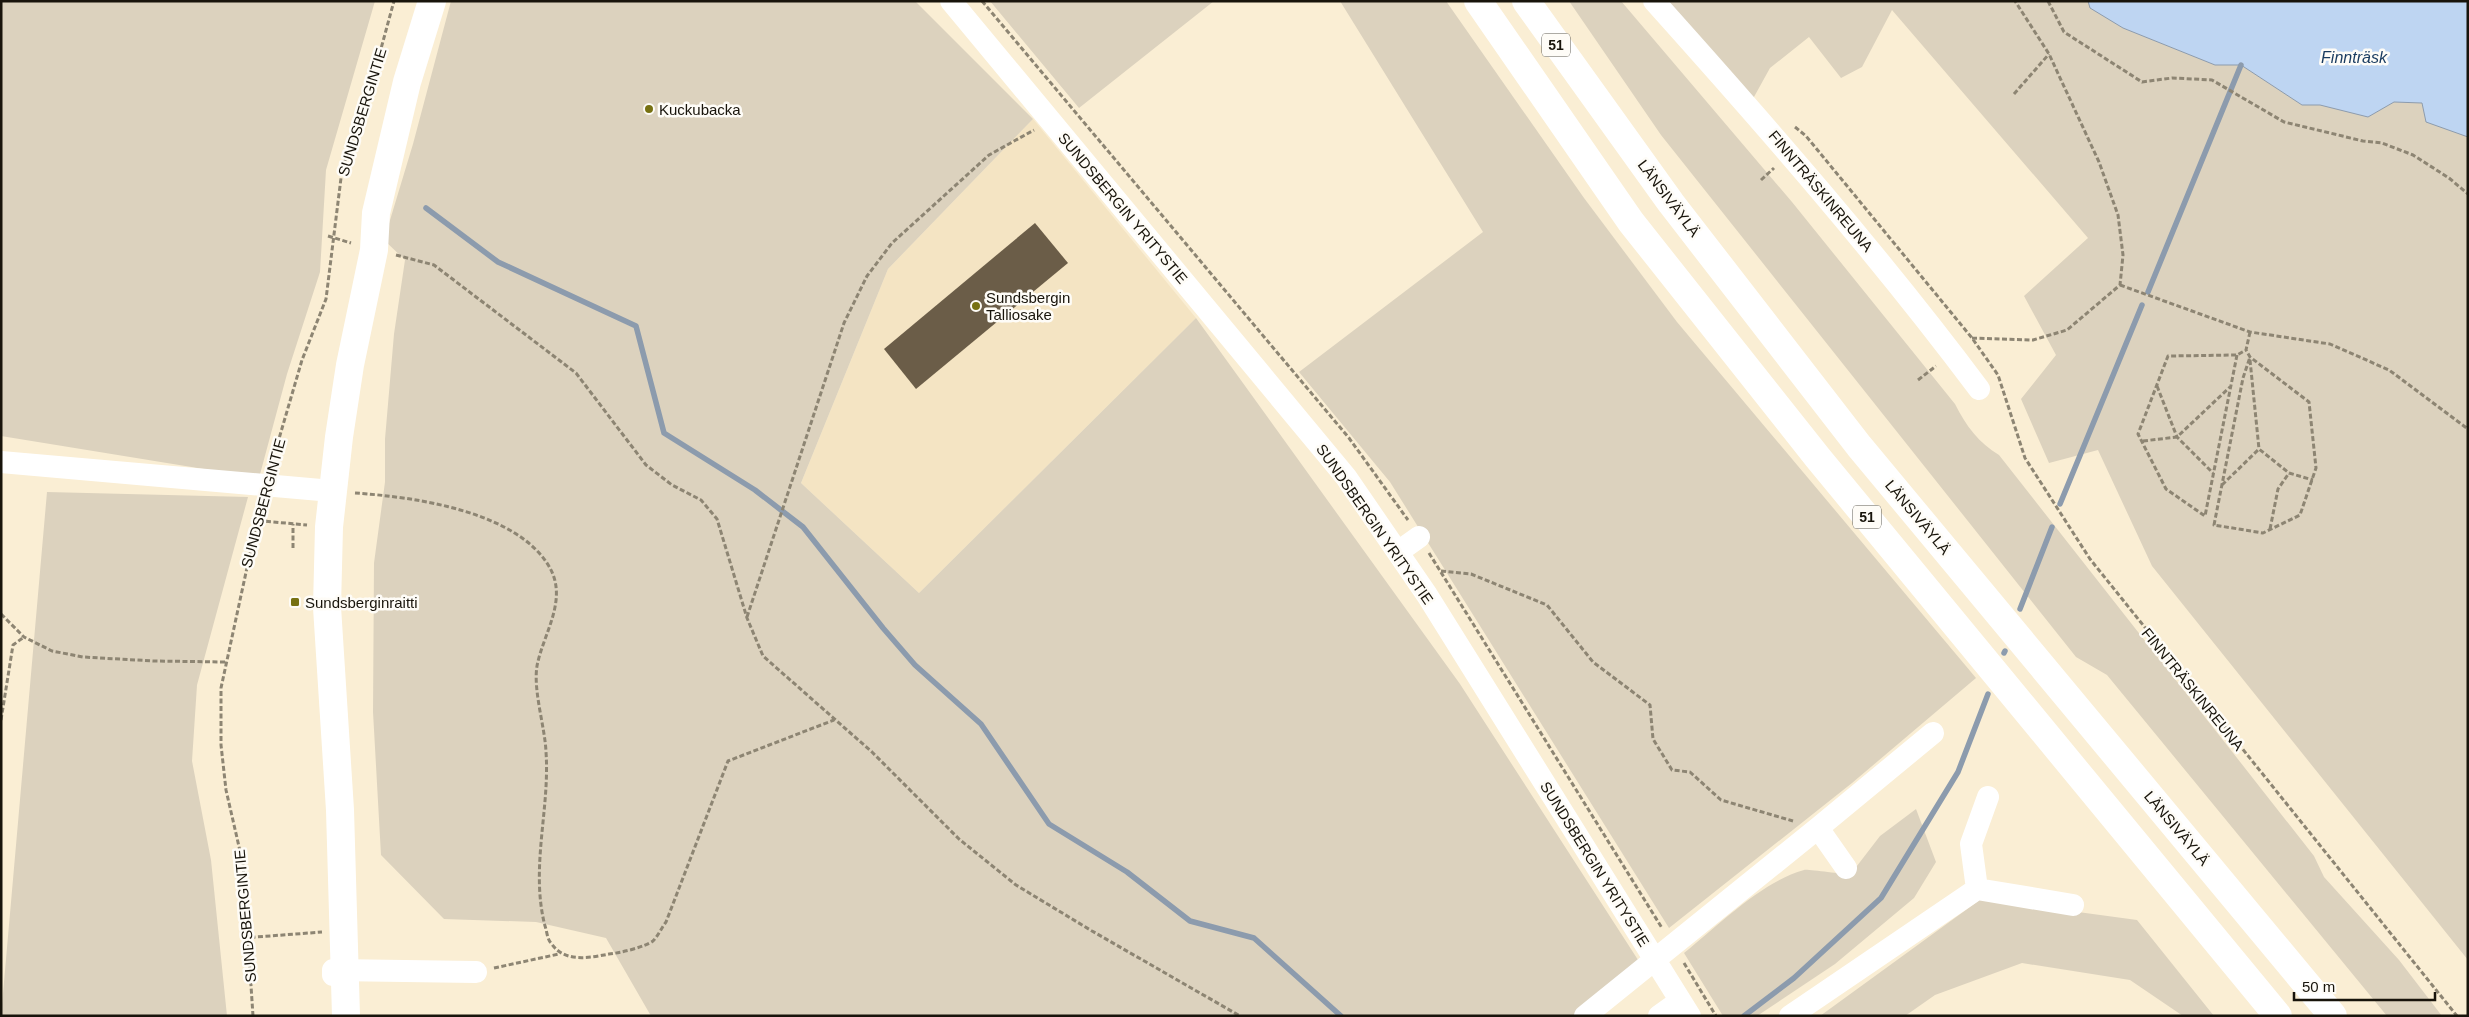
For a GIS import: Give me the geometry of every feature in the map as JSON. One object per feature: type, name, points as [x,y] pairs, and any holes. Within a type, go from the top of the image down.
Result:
[{"type":"main road","name":"SUNDSBERGINTIE","points":[[407,82],[418,1]]},
{"type":"main road","name":"SUNDSBERGINTIE","points":[[346,1016],[340,970],[331,931],[313,602],[325,490],[374,250],[376,213],[407,82],[432,1]]},
{"type":"main road","name":"51","points":[[1478,1],[1631,222],[1818,458],[2278,1016]]},
{"type":"main road","name":"LÄNSIVÄYLÄ","points":[[1526,1],[1672,203],[1859,446],[2332,1016]]},
{"type":"main road","name":"SUNDSBERGINTIE","points":[[325,490],[328,546],[327,607],[340,820],[340,970]]},
{"type":"street","name":"SUNDSBERGIN YRITYSTIE","points":[[951,1],[1340,469],[1398,552],[1468,660],[1685,1008]]},
{"type":"street","name":"FINNTRÄSKINREUNA","points":[[1654,1],[1775,135],[1932,325],[1979,389]]},
{"type":"street","points":[[1,462],[325,490]]},
{"type":"street","points":[[1398,552],[1419,537]]},
{"type":"street","points":[[1585,1016],[1933,733]]},
{"type":"street","points":[[1978,889],[1971,844],[1988,796]]},
{"type":"street","points":[[1818,828],[1846,868]]},
{"type":"street","points":[[1790,1016],[1978,889],[2073,905]]},
{"type":"street","points":[[340,970],[476,972]]},
{"type":"street","name":"SUNDSBERGINTIE","points":[[333,1016],[340,970]]},
{"type":"street","points":[[1659,1016],[1685,1008]]},
{"type":"path","name":"SUNDSBERGINTIE","points":[[253,1016],[243,864],[226,790],[221,745],[221,688],[225,662],[265,486],[302,360],[326,299],[342,170],[379,56],[394,1]]},
{"type":"path","points":[[2015,1],[2049,54],[2099,162],[2118,215],[2123,255],[2120,285],[2250,332],[2330,344],[2389,370],[2468,429]]},
{"type":"path","points":[[2048,1],[2064,32],[2142,82],[2172,78],[2212,80],[2284,122],[2362,141],[2382,143],[2413,155],[2449,178],[2468,194]]},
{"type":"path","points":[[2014,94],[2049,54]]},
{"type":"path","points":[[747,618],[844,323],[867,276],[892,242],[990,155],[1028,135]]},
{"type":"path","points":[[328,236],[345,241]]},
{"type":"path","points":[[392,254],[434,265],[576,373],[646,465],[672,486],[701,500],[717,519],[747,618],[763,656],[872,752],[959,839],[1016,885],[1092,932],[1240,1016]]},
{"type":"path","name":"FINNTRÄSKINREUNA","points":[[2120,285],[2067,330],[2033,340],[1972,338],[1998,375],[2025,458],[2090,559],[2457,1016]]},
{"type":"path","points":[[2250,332],[2246,350],[2250,357],[2309,402],[2316,468],[2300,515],[2263,533],[2214,525],[2243,378],[2250,357]]},
{"type":"path","points":[[2237,355],[2205,516],[2166,489],[2138,434],[2168,356],[2237,355],[2246,350]]},
{"type":"path","points":[[2250,357],[2259,449],[2289,473],[2312,480]]},
{"type":"path","points":[[2157,386],[2177,437],[2213,474]]},
{"type":"path","points":[[2143,441],[2177,437],[2231,386]]},
{"type":"path","points":[[2222,486],[2259,449]]},
{"type":"path","points":[[2270,530],[2278,489],[2289,473]]},
{"type":"path","points":[[325,490],[399,496],[464,511],[516,533],[539,552],[551,569],[557,591],[550,627],[537,667],[539,702],[546,752],[547,789],[539,847],[543,917],[549,942],[560,954]]},
{"type":"path","points":[[251,520],[295,524],[293,548]]},
{"type":"path","points":[[1440,571],[1471,574],[1547,605],[1593,662],[1650,705],[1653,740],[1672,770],[1690,772],[1721,800],[1818,828]]},
{"type":"path","points":[[1,614],[24,637],[52,651],[83,657],[154,662],[225,662]]},
{"type":"path","points":[[1,720],[13,645],[24,637]]},
{"type":"path","points":[[476,972],[560,954],[573,958],[608,955],[652,941],[666,922],[728,761],[834,720]]},
{"type":"path","points":[[243,938],[331,931]]},
{"type":"shaded area","points":[[1,1],[375,1],[326,170],[320,272],[287,374],[259,478],[1,436]]},
{"type":"shaded area","points":[[451,1],[915,1],[1033,119],[888,269],[801,483],[919,593],[1196,318],[1460,684],[1640,963],[1578,1016],[651,1016],[606,938],[536,922],[444,919],[381,855],[373,712],[374,563],[385,482],[385,439],[394,334],[405,260],[384,240],[413,144]]},
{"type":"shaded area","points":[[990,1],[1214,1],[1079,108]]},
{"type":"shaded area","points":[[1340,1],[1446,1],[1584,198],[1677,322],[1976,678],[1852,783],[1669,928],[1390,482],[1299,372],[1483,232]]},
{"type":"shaded area","points":[[1569,1],[1621,1],[1792,202],[1955,404],[1974,433],[1985,445],[1999,455],[2314,856],[2324,877],[2399,960],[2442,1016],[2387,1016],[2107,675],[2076,657],[1661,135]]},
{"type":"shaded area","points":[[1653,1],[2088,1],[2091,8],[2123,28],[2215,65],[2241,65],[2302,105],[2320,105],[2368,117],[2394,102],[2422,103],[2427,122],[2468,137],[2468,960],[2152,566],[2098,450],[2049,463],[2021,399],[2056,355],[2024,296],[2088,238],[1892,10],[1862,67],[1841,78],[1809,37],[1770,68],[1744,115]]},
{"type":"shaded area","points":[[1033,119],[1196,318],[919,593],[801,483],[888,269]]},
{"type":"shaded area","points":[[47,492],[248,497],[197,685],[192,761],[211,860],[227,1016],[1,1016]]},
{"type":"shaded area","points":[[1916,809],[1936,862],[1914,898],[1835,964],[1757,1016],[1723,1016],[1684,953],[1756,894],[1788,876],[1804,870],[1850,875],[1880,836]]},
{"type":"shaded area","points":[[1981,899],[2137,920],[2214,1016],[2183,1016],[2130,980],[2022,963],[1935,995],[1905,1016],[1820,1016]]},
{"type":"water","name":"Finnträsk","points":[[2088,1],[2468,1],[2468,137],[2426,122],[2422,103],[2394,102],[2368,117],[2320,105],[2302,105],[2241,65],[2215,65],[2123,28],[2090,8]]},
{"type":"building","name":"Sundsbergin Talliosake","points":[[1035,223],[1068,263],[916,389],[884,349]]},
{"type":"waterway","points":[[2148,292],[2241,65]]},
{"type":"waterway","points":[[426,208],[498,262],[636,326],[664,433],[755,490],[803,527],[883,628],[915,665],[981,724],[1049,824],[1127,872],[1190,921],[1254,938],[1341,1016]]},
{"type":"waterway","points":[[2060,504],[2142,305]]},
{"type":"waterway","points":[[2020,609],[2052,527]]},
{"type":"waterway","points":[[1744,1016],[1794,978],[1881,898],[1958,772],[1988,694]]},
{"type":"place","name":"Kuckubacka","points":[[649,109]]},
{"type":"place","name":"Sundsbergin Talliosake","points":[[976,306]]},
{"type":"place","name":"Sundsberginraitti","points":[[295,602]]}]
